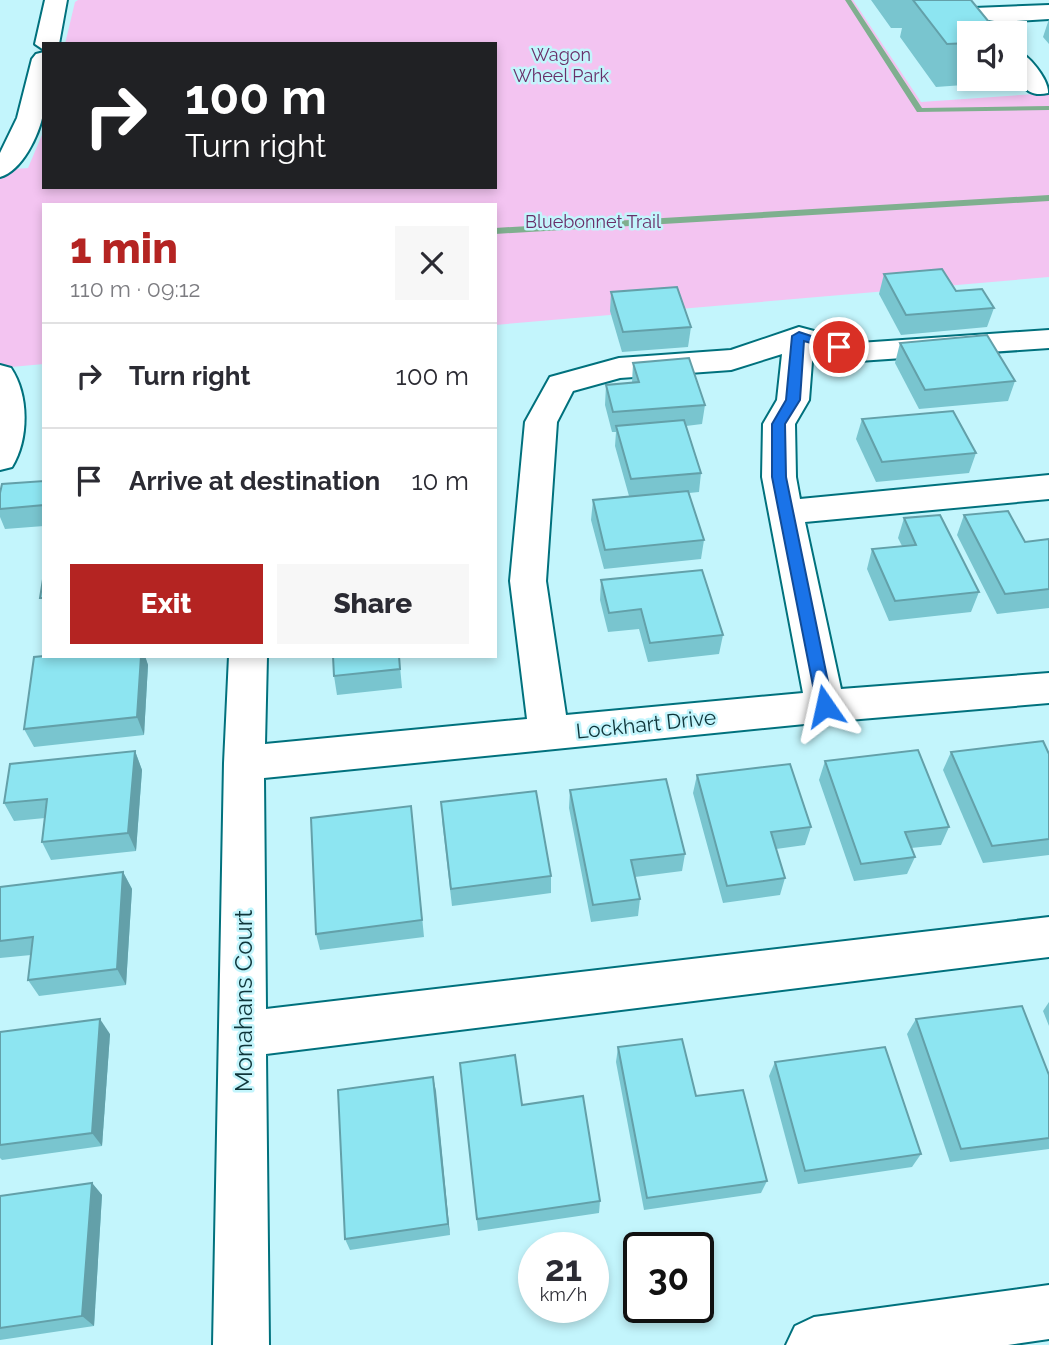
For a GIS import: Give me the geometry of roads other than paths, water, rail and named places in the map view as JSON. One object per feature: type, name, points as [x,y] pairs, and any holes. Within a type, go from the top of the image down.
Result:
[{"type":"street","points":[[47,42],[56,0]]},
{"type":"street","points":[[976,6],[1001,15],[1049,12]]},
{"type":"street","points":[[976,6],[988,21]]},
{"type":"street","points":[[0,169],[20,144],[36,99],[42,69]]},
{"type":"street","points":[[1027,72],[1039,88]]},
{"type":"street","points":[[799,336],[793,400],[779,424],[779,477],[825,706]]},
{"type":"street","points":[[550,733],[528,580],[541,422],[561,384],[619,368],[731,360],[752,355],[799,336],[859,352],[1049,339]]},
{"type":"street","points":[[0,375],[4,380],[9,416],[0,459]]},
{"type":"street","points":[[787,512],[1049,487]]},
{"type":"street","name":"Monahans Court","points":[[240,1345],[244,763],[248,658]]},
{"type":"street","name":"Lockhart Drive","points":[[244,763],[825,706],[1049,688]]},
{"type":"street","points":[[242,1034],[1049,937]]},
{"type":"street","points":[[814,1345],[1049,1312]]},
{"type":"waterway","points":[[848,0],[920,110],[1049,108]]},
{"type":"waterway","points":[[497,231],[1049,198]]},
{"type":"park label","name":"Wagon Wheel Park","points":[[561,64]]},
{"type":"park label","name":"Bluebonnet Trail","points":[[593,221]]}]
